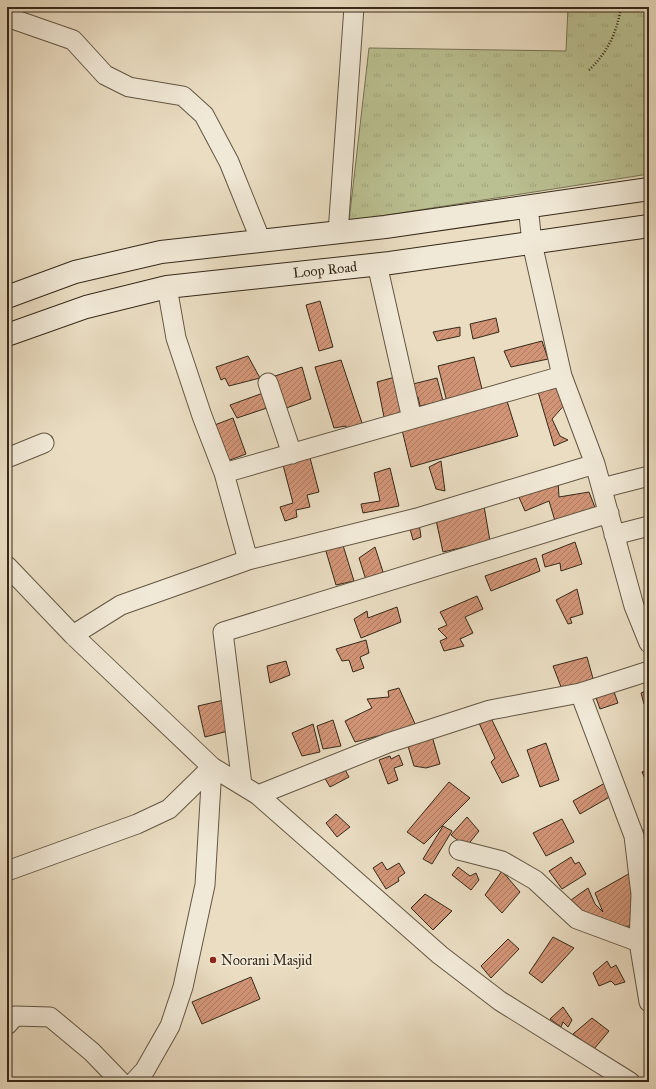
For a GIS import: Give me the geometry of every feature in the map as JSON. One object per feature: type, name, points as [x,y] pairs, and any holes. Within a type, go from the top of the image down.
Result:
[{"type":"main road","points":[[7,297],[76,272],[161,252],[338,232],[649,189]]},
{"type":"main road","name":"Loop Road","points":[[7,335],[86,307],[167,287],[377,264],[649,226]]},
{"type":"street","points":[[338,232],[354,7]]},
{"type":"street","points":[[7,17],[73,40],[105,75],[129,87],[183,96],[204,115],[229,162],[261,241]]},
{"type":"street","points":[[528,206],[532,242],[562,376],[595,464],[634,606],[649,643]]},
{"type":"street","points":[[377,264],[412,419]]},
{"type":"street","points":[[167,287],[176,338],[202,416],[224,473],[248,560]]},
{"type":"street","points":[[224,473],[562,376]]},
{"type":"street","points":[[268,383],[292,454]]},
{"type":"street","points":[[7,458],[44,443]]},
{"type":"street","points":[[73,635],[121,605],[248,560],[417,518],[595,464]]},
{"type":"street","points":[[602,488],[649,476]]},
{"type":"street","points":[[242,785],[223,632],[609,513]]},
{"type":"street","points":[[614,534],[649,526]]},
{"type":"street","points":[[7,566],[73,635],[212,767],[258,795],[440,955],[500,1001],[630,1082]]},
{"type":"street","points":[[258,795],[388,743],[490,710],[580,693],[649,671]]},
{"type":"street","points":[[580,693],[634,836],[641,894],[639,942],[649,1002]]},
{"type":"street","points":[[7,870],[137,824],[169,809],[212,767]]},
{"type":"street","points":[[143,1078],[170,1026],[183,987],[205,885],[212,767]]},
{"type":"street","points":[[459,850],[502,861],[536,880],[577,919],[639,942]]},
{"type":"street","points":[[7,1025],[15,1016],[50,1017],[92,1052],[121,1082]]},
{"type":"path","points":[[589,70],[598,62],[610,44],[618,26],[621,7]]},
{"type":"green space","points":[[568,7],[649,7],[649,174],[349,221],[369,48],[566,51]]},
{"type":"building","points":[[320,301],[333,347],[319,351],[306,305]]},
{"type":"building","points":[[496,318],[499,332],[473,339],[470,324]]},
{"type":"building","points":[[460,327],[460,336],[437,341],[433,332]]},
{"type":"building","points":[[542,341],[548,359],[511,367],[504,351]]},
{"type":"building","points":[[248,356],[260,378],[229,386],[225,378],[221,380],[216,367]]},
{"type":"building","points":[[474,357],[483,393],[447,402],[438,366]]},
{"type":"building","points":[[341,360],[362,423],[346,431],[346,426],[334,428],[315,367]]},
{"type":"building","points":[[302,367],[311,399],[281,410],[269,378]]},
{"type":"building","points":[[395,377],[405,414],[384,417],[377,382]]},
{"type":"building","points":[[437,378],[443,401],[420,406],[418,397],[413,397],[409,385]]},
{"type":"building","points":[[562,387],[567,402],[552,419],[560,436],[568,440],[554,446],[538,392]]},
{"type":"building","points":[[266,392],[267,408],[237,418],[230,405]]},
{"type":"building","points":[[507,401],[518,436],[411,467],[402,430]]},
{"type":"building","points":[[233,418],[246,454],[225,462],[212,426]]},
{"type":"building","points":[[309,454],[319,492],[307,495],[310,507],[296,510],[297,517],[285,521],[280,507],[293,503],[283,465]]},
{"type":"building","points":[[441,461],[445,491],[436,489],[429,467]]},
{"type":"building","points":[[390,468],[399,506],[363,513],[361,504],[380,501],[374,473]]},
{"type":"building","points":[[558,481],[559,497],[589,492],[596,510],[555,521],[549,501],[525,511],[518,495]]},
{"type":"building","points":[[484,506],[490,541],[443,552],[436,520]]},
{"type":"building","points":[[419,523],[421,537],[413,540],[409,525]]},
{"type":"building","points":[[342,542],[354,581],[336,585],[325,548]]},
{"type":"building","points":[[575,542],[582,564],[561,571],[560,563],[545,567],[542,555]]},
{"type":"building","points":[[375,547],[384,575],[366,580],[359,558]]},
{"type":"building","points":[[536,558],[540,571],[491,591],[485,576]]},
{"type":"building","points":[[577,589],[583,614],[570,618],[572,623],[568,624],[556,600]]},
{"type":"building","points":[[477,596],[483,609],[465,617],[473,633],[460,639],[464,646],[444,651],[440,641],[447,638],[438,629],[447,625],[440,612]]},
{"type":"building","points":[[397,607],[401,622],[361,638],[354,619],[367,611],[368,618]]},
{"type":"building","points":[[366,640],[369,653],[360,657],[364,668],[353,672],[349,660],[342,661],[336,649]]},
{"type":"building","points":[[587,657],[594,682],[563,692],[553,666]]},
{"type":"building","points":[[286,661],[290,675],[270,683],[267,666]]},
{"type":"building","points":[[399,688],[416,726],[355,742],[345,721],[372,708],[367,699],[389,697],[388,691]]},
{"type":"building","points":[[613,689],[618,703],[600,709],[595,695]]},
{"type":"building","points":[[649,690],[649,703],[644,704],[641,693]]},
{"type":"building","points":[[224,700],[232,730],[205,737],[198,706]]},
{"type":"building","points":[[491,718],[519,776],[502,783],[491,762],[495,758],[479,723]]},
{"type":"building","points":[[333,720],[341,746],[323,749],[317,726]]},
{"type":"building","points":[[313,724],[320,752],[302,756],[292,733]]},
{"type":"building","points":[[432,736],[440,764],[426,768],[414,766],[407,743]]},
{"type":"building","points":[[546,743],[559,780],[540,787],[527,750]]},
{"type":"building","points":[[399,755],[403,765],[394,768],[398,780],[388,784],[379,760],[390,756],[391,759]]},
{"type":"building","points":[[342,764],[349,777],[330,787],[323,775]]},
{"type":"building","points":[[649,769],[649,788],[642,772]]},
{"type":"building","points":[[449,782],[470,798],[424,844],[407,832]]},
{"type":"building","points":[[605,783],[613,795],[580,814],[573,801]]},
{"type":"building","points":[[336,814],[350,827],[337,837],[326,823]]},
{"type":"building","points":[[467,817],[479,831],[466,847],[451,835]]},
{"type":"building","points":[[562,819],[574,842],[546,856],[533,833]]},
{"type":"building","points":[[443,826],[452,831],[432,864],[423,859]]},
{"type":"building","points":[[649,828],[649,846],[639,849],[636,833]]},
{"type":"building","points":[[571,857],[575,864],[579,862],[586,874],[562,889],[549,871]]},
{"type":"building","points":[[382,862],[387,870],[399,863],[405,873],[398,878],[399,881],[386,889],[373,868]]},
{"type":"building","points":[[458,867],[470,876],[476,873],[479,880],[471,890],[452,875]]},
{"type":"building","points":[[502,871],[520,892],[502,913],[485,895]]},
{"type":"building","points":[[632,872],[633,926],[608,927],[585,913],[571,900],[588,888],[595,904],[603,912],[595,893]]},
{"type":"building","points":[[425,894],[452,911],[433,930],[411,908]]},
{"type":"building","points":[[553,937],[574,948],[542,983],[529,973]]},
{"type":"building","points":[[508,939],[519,949],[491,978],[481,966]]},
{"type":"building","points":[[607,961],[611,968],[616,965],[625,982],[615,985],[611,981],[599,986],[593,973]]},
{"type":"building","points":[[251,977],[260,999],[202,1024],[192,1002]]},
{"type":"building","points":[[563,1007],[572,1020],[568,1027],[563,1022],[561,1027],[550,1019]]},
{"type":"building","points":[[592,1018],[609,1031],[594,1049],[573,1034]]},
{"type":"place","name":"Noorani Masjid","points":[[213,960]]}]
